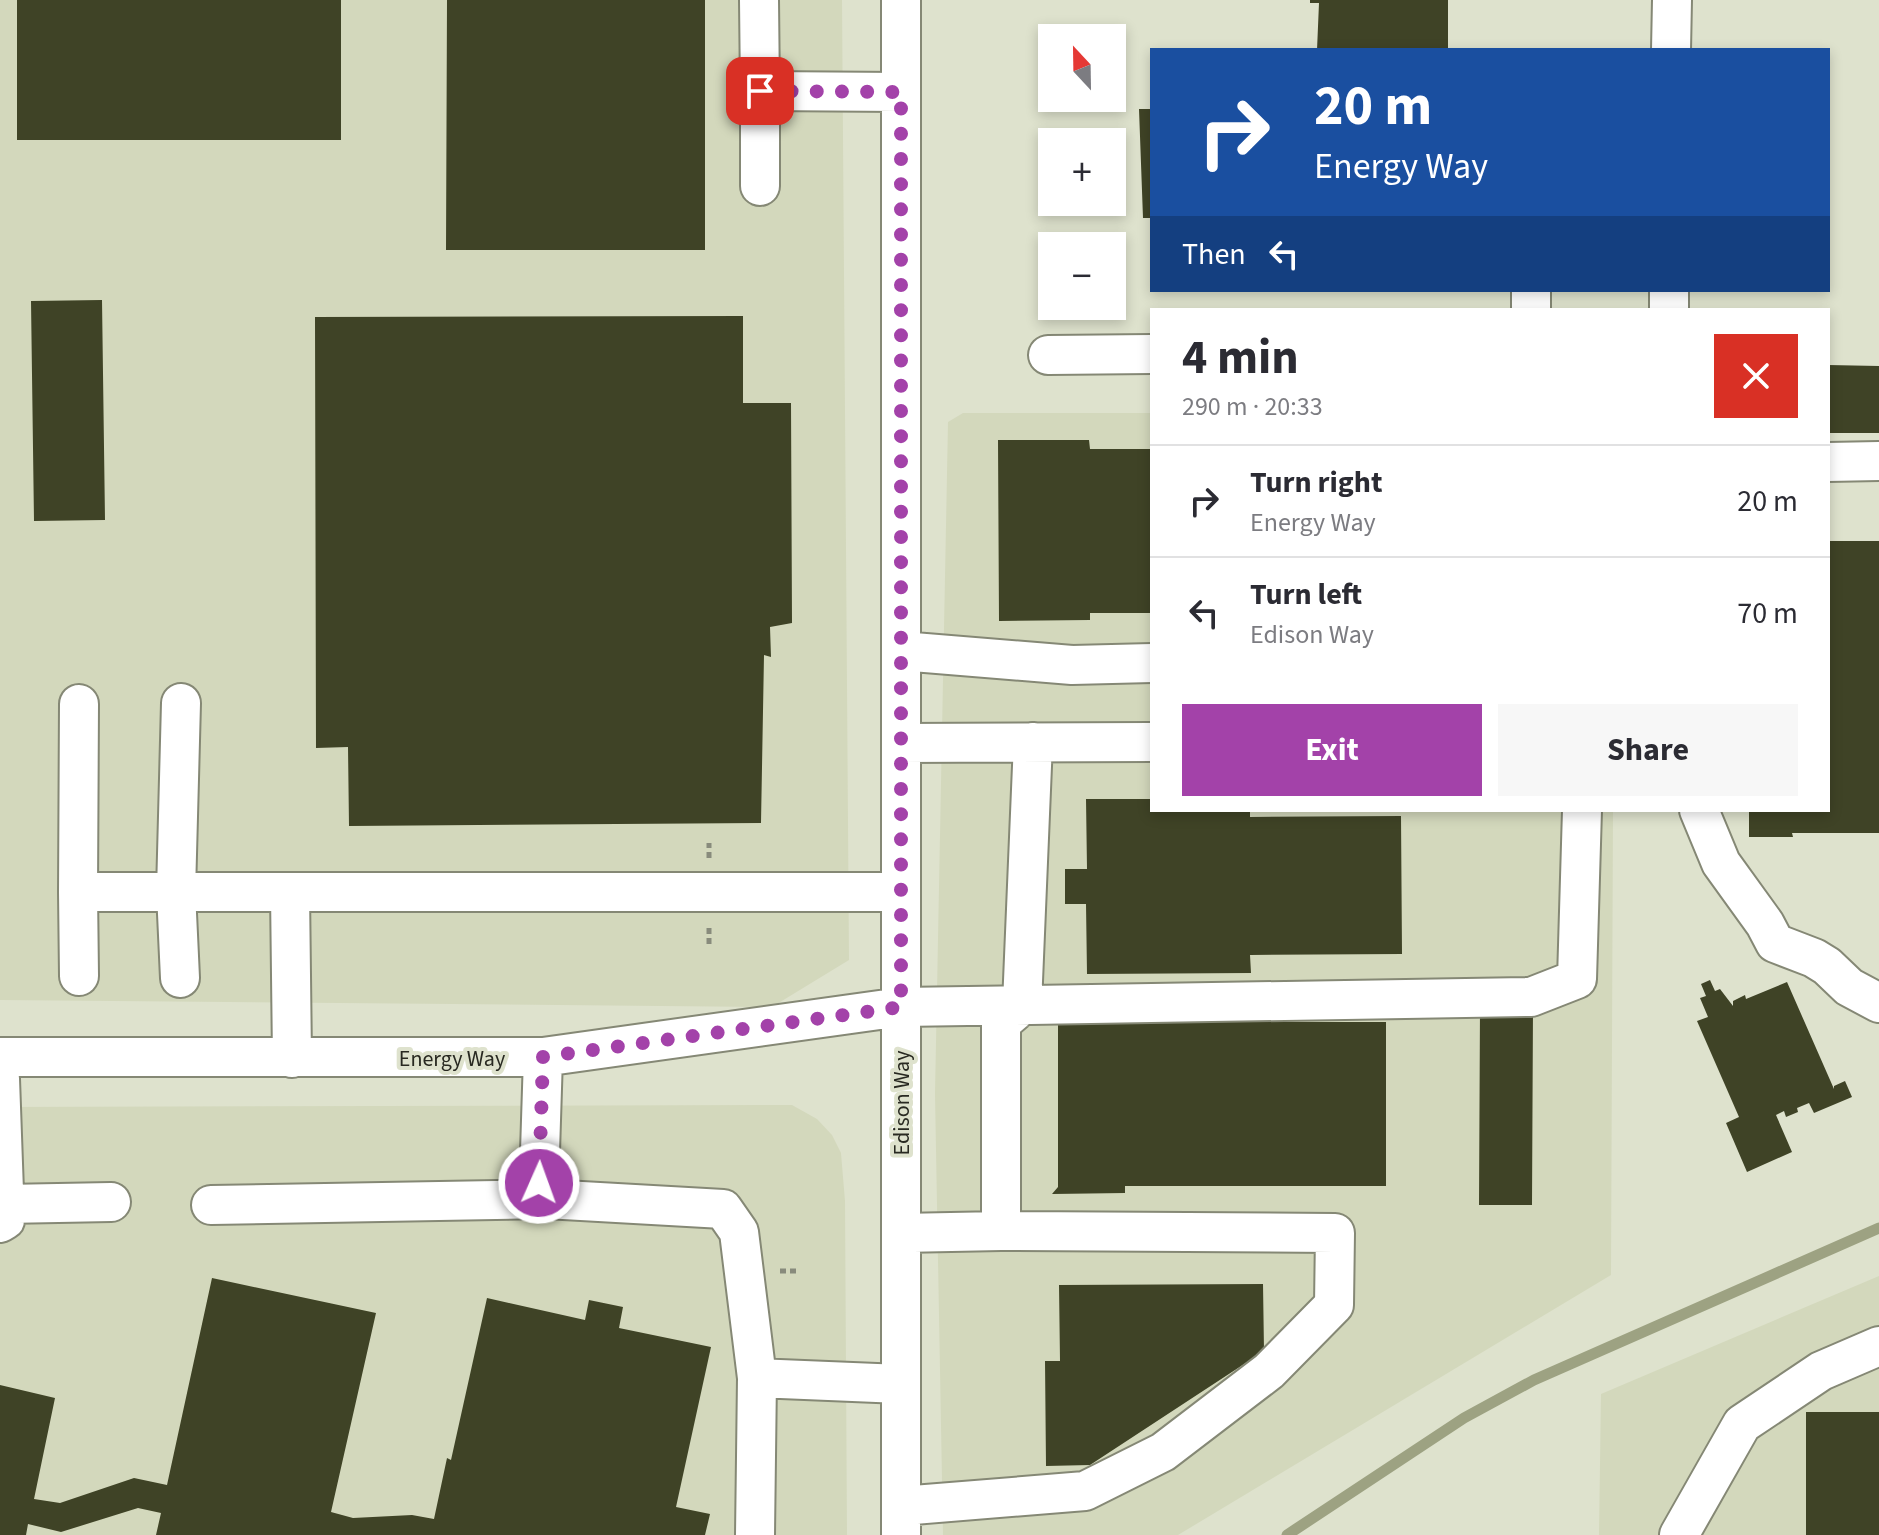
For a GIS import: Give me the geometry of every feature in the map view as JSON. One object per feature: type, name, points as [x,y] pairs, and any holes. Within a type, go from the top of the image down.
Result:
[{"type":"street","points":[[759,0],[760,186]]},
{"type":"street","name":"Edison Way","points":[[901,0],[901,1521]]},
{"type":"street","points":[[1671,48],[1672,0]]},
{"type":"street","points":[[760,91],[901,92]]},
{"type":"street","points":[[1048,355],[1150,354]]},
{"type":"street","points":[[1830,462],[1879,461]]},
{"type":"street","points":[[901,651],[1072,665],[1150,663]]},
{"type":"street","points":[[180,978],[176,892],[181,703]]},
{"type":"street","points":[[79,704],[79,976]]},
{"type":"street","points":[[1001,1231],[1001,1023],[1022,1005],[1033,742]]},
{"type":"street","points":[[901,743],[1150,742]]},
{"type":"street","name":"Energy Way","points":[[0,1057],[543,1057],[901,1007],[1531,997],[1577,979],[1582,812]]},
{"type":"street","points":[[1700,812],[1721,863],[1775,943],[1814,958],[1849,987],[1879,1003]]},
{"type":"street","points":[[78,892],[901,892]]},
{"type":"street","points":[[290,892],[292,1058]]},
{"type":"street","points":[[543,1057],[539,1183],[546,1199]]},
{"type":"street","points":[[0,1079],[2,1213],[111,1202]]},
{"type":"street","points":[[211,1205],[546,1199],[723,1209],[739,1232],[757,1378],[755,1535]]},
{"type":"street","points":[[901,1233],[1335,1233],[1334,1305],[1269,1371],[1163,1452],[1085,1491],[901,1521]]},
{"type":"street","points":[[1679,1535],[1742,1424],[1821,1371],[1879,1346]]},
{"type":"street","points":[[757,1378],[901,1384]]},
{"type":"shaded area","points":[[0,0],[842,0],[849,960],[772,1007],[0,1000]]},
{"type":"shaded area","points":[[963,413],[1150,413],[1150,812],[1613,812],[1611,1275],[1178,1535],[943,1535],[935,1094],[948,422]]},
{"type":"shaded area","points":[[792,1105],[817,1119],[832,1135],[841,1153],[845,1201],[847,1535],[0,1535],[0,1107]]},
{"type":"shaded area","points":[[1879,1276],[1879,1535],[1599,1535],[1601,1394]]},
{"type":"building","points":[[17,0],[341,0],[341,140],[17,140]]},
{"type":"building","points":[[447,0],[705,0],[705,250],[446,250]]},
{"type":"building","points":[[1310,0],[1448,0],[1448,48],[1317,48],[1319,3],[1310,3]]},
{"type":"building","points":[[1139,109],[1150,109],[1150,218],[1143,218]]},
{"type":"building","points":[[102,300],[105,520],[34,521],[31,301]]},
{"type":"building","points":[[743,316],[743,403],[791,403],[792,623],[770,627],[771,657],[764,655],[761,823],[349,826],[348,747],[316,748],[315,317]]},
{"type":"building","points":[[1830,365],[1879,366],[1879,433],[1830,433]]},
{"type":"building","points":[[998,440],[1089,440],[1090,449],[1150,449],[1150,613],[1090,613],[1090,620],[999,621]]},
{"type":"building","points":[[1830,541],[1879,541],[1879,833],[1792,833],[1793,837],[1749,837],[1749,812],[1830,812]]},
{"type":"building","points":[[1086,799],[1150,799],[1150,812],[1250,812],[1250,817],[1401,816],[1402,954],[1250,955],[1251,973],[1087,974],[1086,904],[1065,904],[1065,869],[1087,869]]},
{"type":"building","points":[[1710,980],[1715,991],[1720,989],[1733,1006],[1733,1001],[1745,995],[1746,999],[1787,982],[1834,1089],[1834,1086],[1845,1081],[1852,1097],[1814,1113],[1809,1103],[1786,1117],[1784,1111],[1776,1115],[1792,1152],[1747,1172],[1726,1123],[1739,1117],[1697,1021],[1708,1017],[1700,998],[1706,996],[1701,984]]},
{"type":"building","points":[[1480,1007],[1533,1008],[1532,1205],[1479,1205]]},
{"type":"building","points":[[1058,1022],[1386,1022],[1386,1186],[1125,1186],[1125,1193],[1052,1194],[1058,1187]]},
{"type":"building","points":[[212,1278],[376,1313],[331,1512],[353,1518],[412,1515],[434,1519],[447,1458],[451,1460],[487,1298],[585,1320],[589,1300],[623,1307],[619,1328],[711,1347],[676,1507],[710,1514],[705,1535],[156,1535],[161,1513],[138,1508],[61,1532],[28,1524],[26,1535],[0,1535],[0,1385],[55,1398],[34,1499],[60,1503],[134,1478],[167,1485]]},
{"type":"building","points":[[1263,1284],[1264,1351],[1090,1465],[1046,1466],[1045,1361],[1060,1361],[1059,1285]]},
{"type":"building","points":[[1806,1412],[1879,1412],[1879,1535],[1806,1535]]},
{"type":"waterway","points":[[1287,1535],[1464,1418],[1534,1380],[1879,1228]]},
{"type":"route","points":[[539,1183],[543,1057],[901,1007],[901,92],[760,91]]}]
